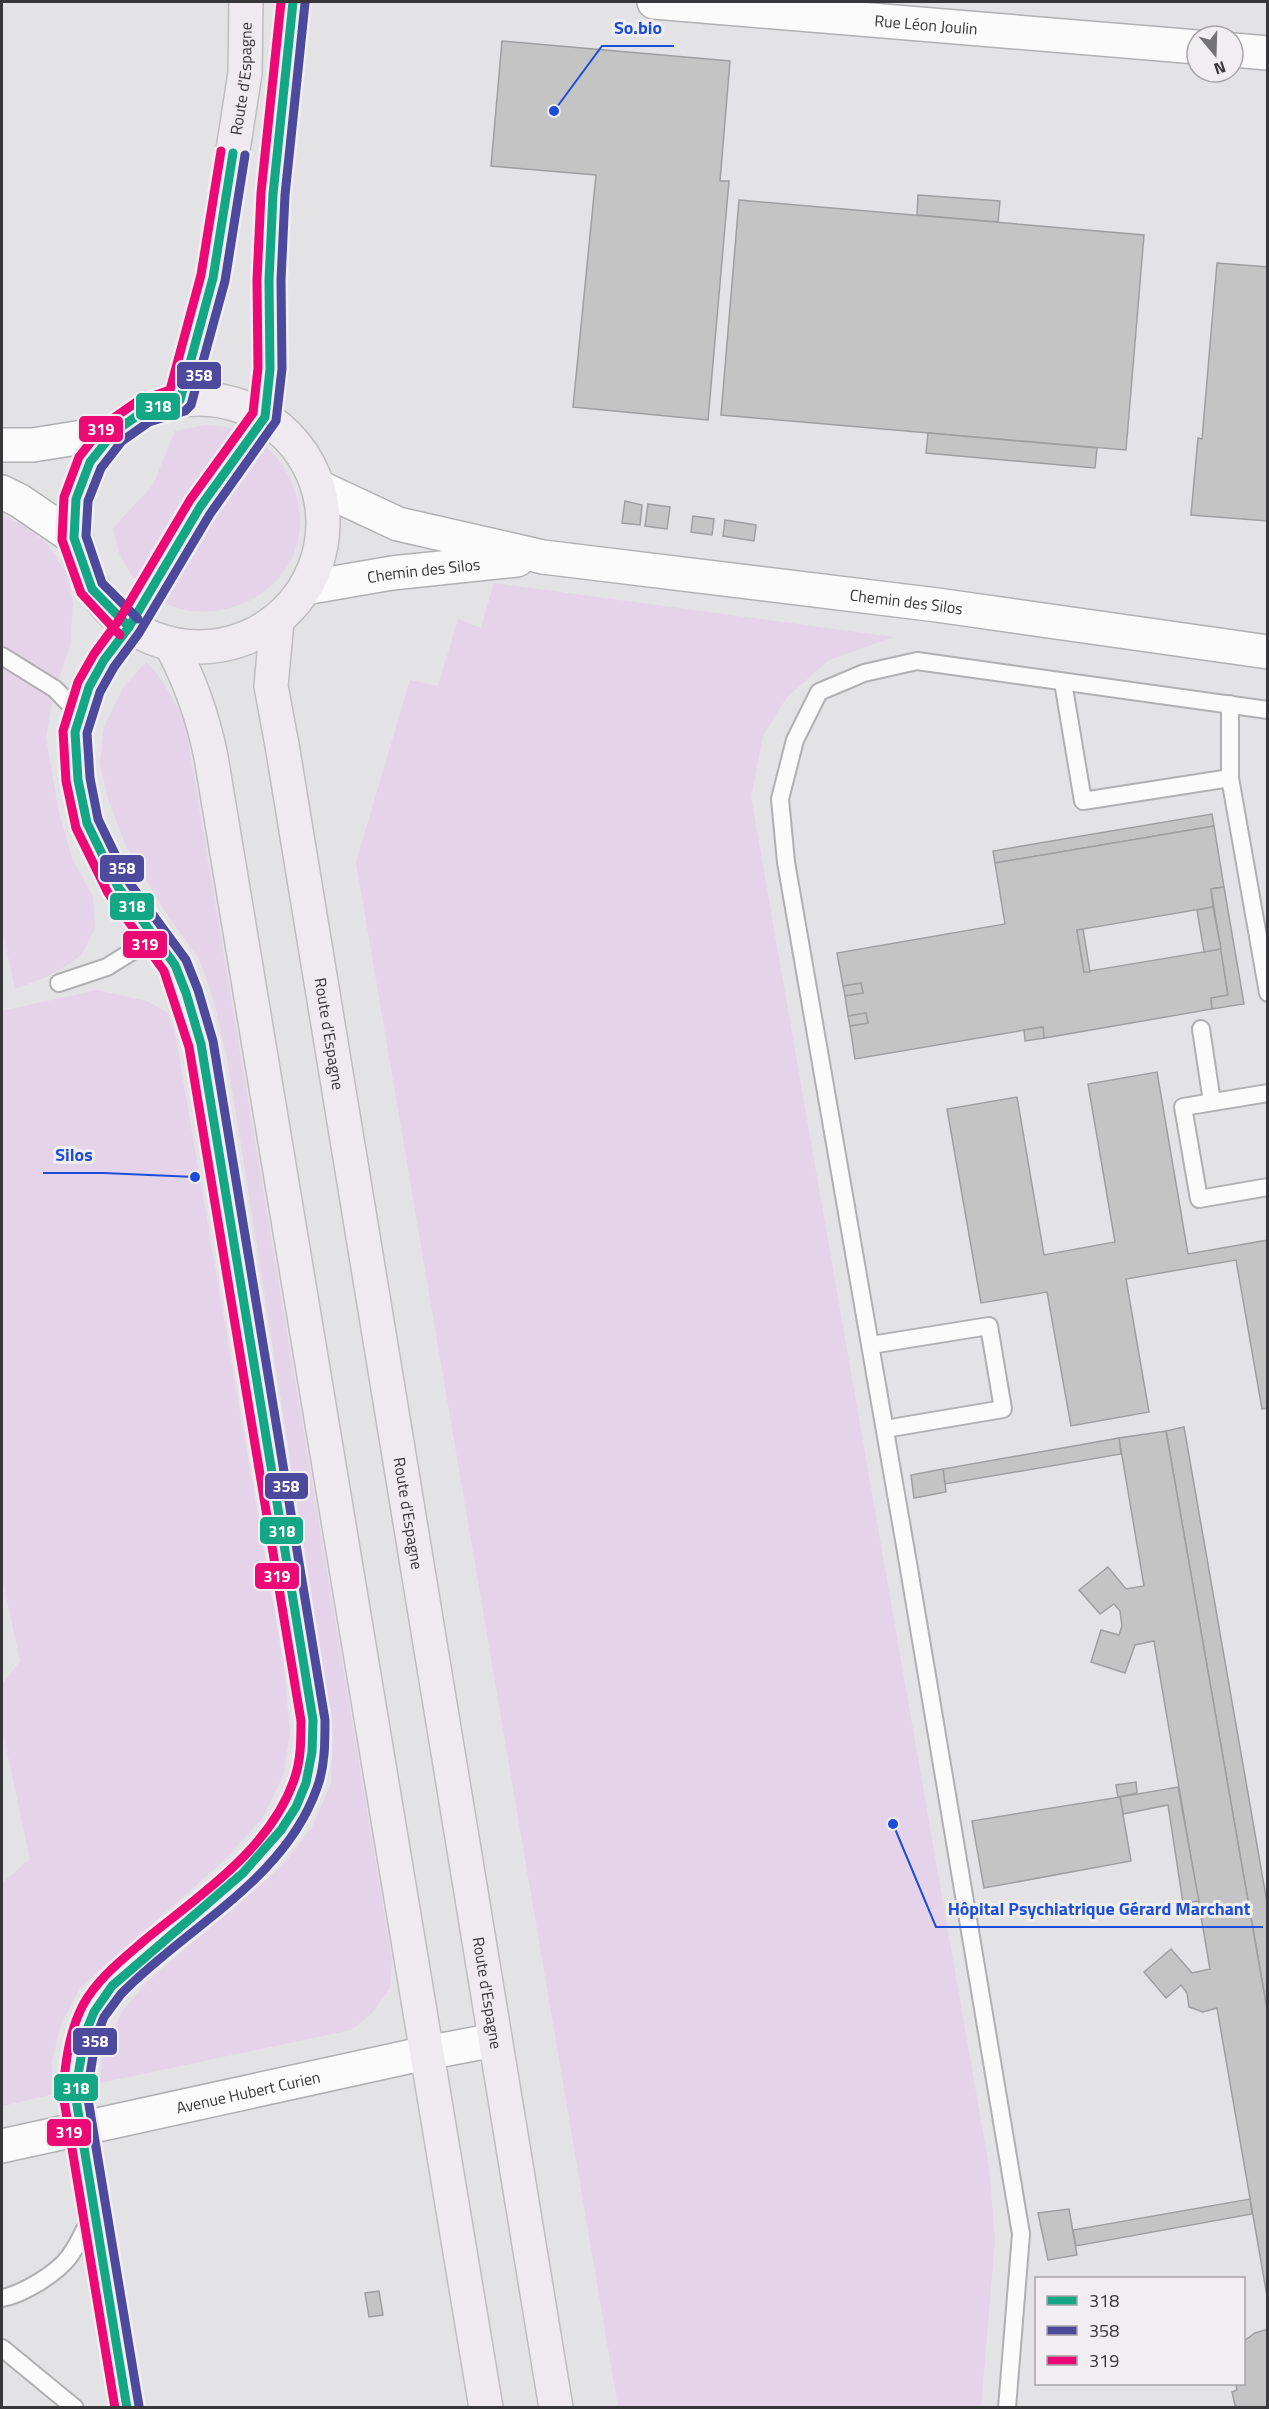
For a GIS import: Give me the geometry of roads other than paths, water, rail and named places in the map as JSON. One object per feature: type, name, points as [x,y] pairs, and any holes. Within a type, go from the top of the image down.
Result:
[{"type":"main road","name":"Route d'Espagne","points":[[180,400],[213,278],[245,73],[246,2]]},
{"type":"main road","points":[[265,417],[270,369],[269,280],[273,194],[292,2]]},
{"type":"main road","points":[[180,400],[224,401],[265,417],[298,447],[319,487],[323,539],[305,588],[277,621],[245,639],[208,648],[171,645],[129,627],[92,589],[74,538],[76,499],[90,462],[114,432],[144,411],[180,400]]},
{"type":"main road","name":"Route d'Espagne","points":[[277,621],[271,686],[274,710],[292,804],[556,2408]]},
{"type":"main road","points":[[171,645],[188,676],[197,700],[212,758],[486,2408]]},
{"type":"street","name":"Rue Léon Joulin","points":[[654,2],[1185,46]]},
{"type":"street","points":[[1245,51],[1268,53]]},
{"type":"street","points":[[2,445],[33,445],[114,432]]},
{"type":"street","name":"Chemin des Silos","points":[[319,487],[398,524],[543,557],[914,602],[1268,652]]},
{"type":"street","points":[[2,492],[20,501],[74,538]]},
{"type":"street","name":"Chemin des Silos","points":[[305,588],[392,573],[543,557]]},
{"type":"street","name":"Avenue Hubert Curien","points":[[2,2146],[495,2040]]},
{"type":"lane","points":[[127,2408],[75,2092],[80,2044],[100,2001],[120,1978],[263,1853],[294,1811],[306,1785],[313,1752],[313,1720],[201,1044],[175,965],[118,887],[87,823],[78,780],[75,732],[89,687],[104,660],[129,627],[200,507],[265,417]]},
{"type":"lane","points":[[2,656],[55,689],[79,714]]},
{"type":"lane","points":[[1007,2408],[1021,2234],[871,1345],[786,862],[780,799],[795,740],[819,692],[864,673],[917,661],[1268,710]]},
{"type":"lane","points":[[1063,682],[1083,801],[1230,778]]},
{"type":"lane","points":[[1230,704],[1230,778],[1268,993]]},
{"type":"lane","points":[[59,983],[107,966],[155,937]]},
{"type":"lane","points":[[1201,1029],[1212,1102]]},
{"type":"lane","points":[[1268,1093],[1183,1107],[1198,1199],[1268,1187]]},
{"type":"lane","points":[[871,1345],[989,1326],[1003,1409],[885,1429]]},
{"type":"lane","points":[[2,2298],[18,2295],[42,2280],[69,2258],[94,2211]]},
{"type":"lane","points":[[2,2348],[75,2408]]},
{"type":"place","name":"So.bio","points":[[554,111]]},
{"type":"place","name":"Silos","points":[[195,1177]]},
{"type":"place","name":"Hôpital Psychiatrique Gérard Marchant","points":[[893,1824]]}]
